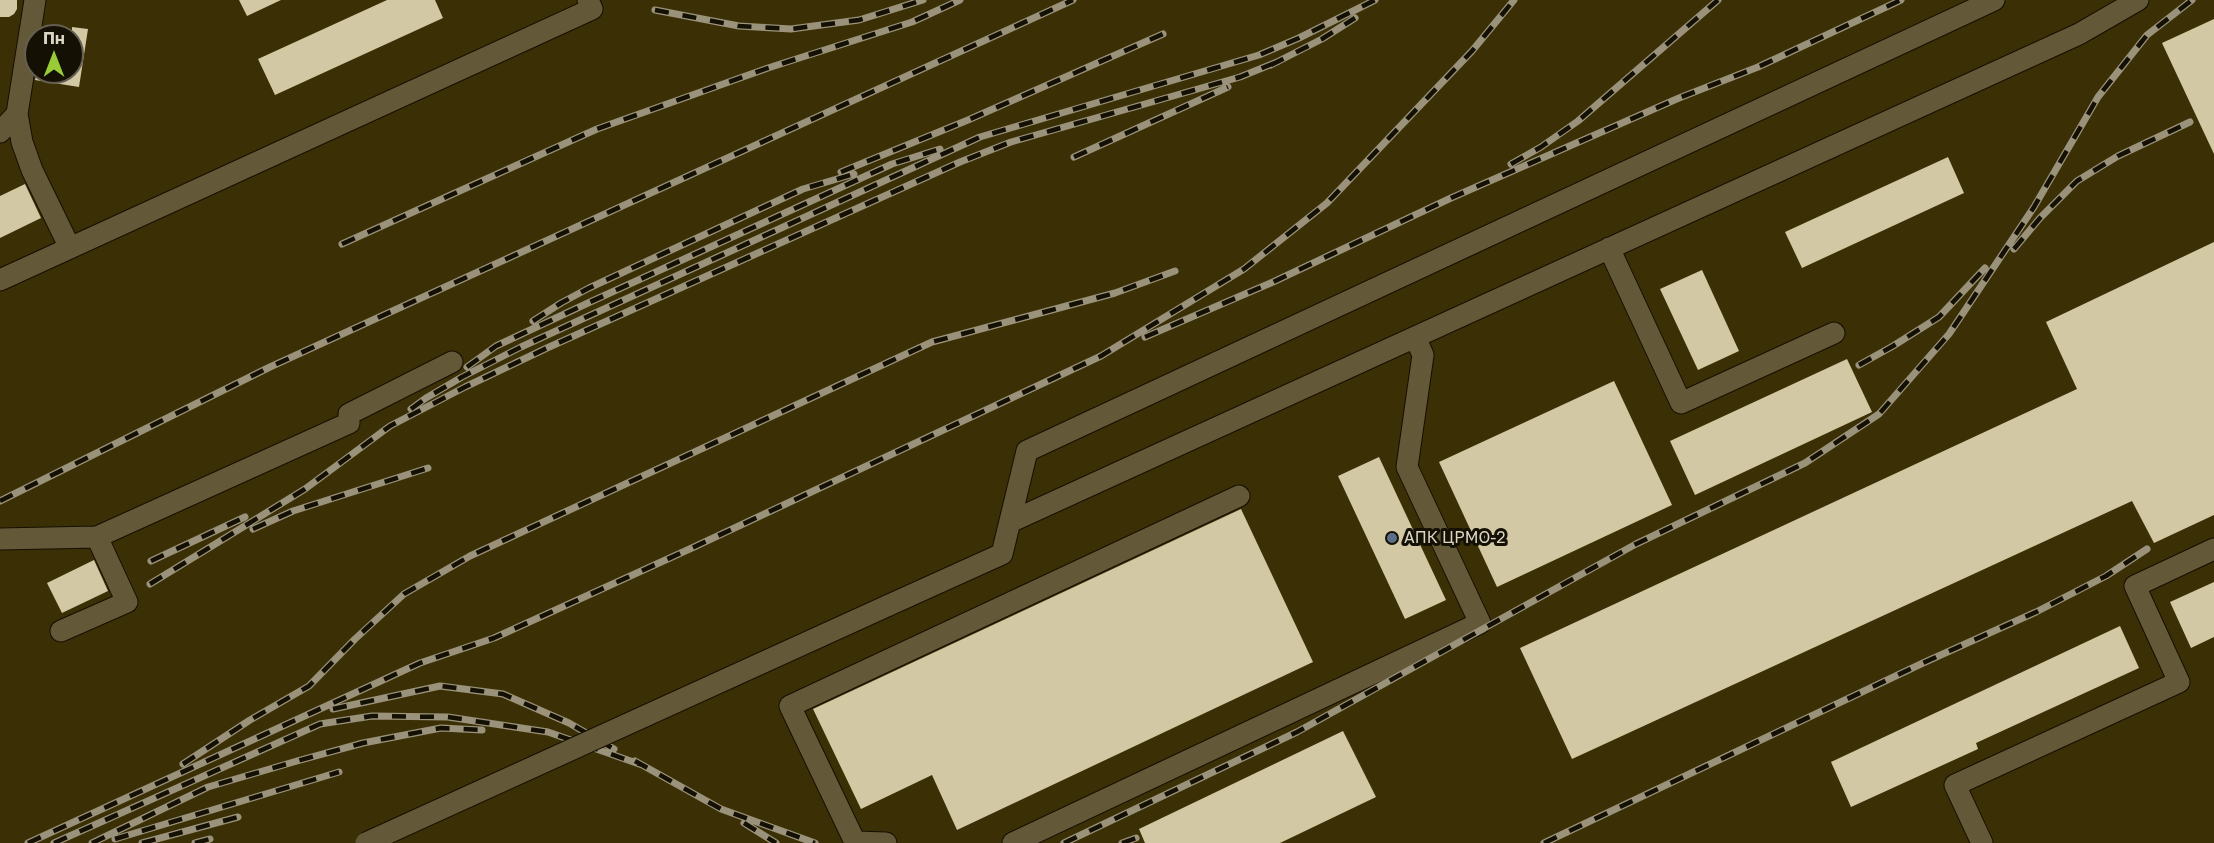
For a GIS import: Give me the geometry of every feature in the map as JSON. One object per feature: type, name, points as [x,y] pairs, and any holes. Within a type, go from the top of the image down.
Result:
[{"type":"lane","points":[[35,0],[17,114],[22,142],[32,170],[70,248]]},
{"type":"lane","points":[[0,280],[592,9],[588,0]]},
{"type":"lane","points":[[366,843],[1002,554],[1027,451],[1994,0]]},
{"type":"lane","points":[[1010,522],[2079,34],[2138,0]]},
{"type":"lane","points":[[0,132],[17,114]]},
{"type":"lane","points":[[1610,248],[1681,403],[1834,333]]},
{"type":"lane","points":[[1013,843],[1480,623],[1407,467],[1423,355],[1414,337]]},
{"type":"lane","points":[[0,539],[97,537],[349,423],[349,414],[452,362]]},
{"type":"lane","points":[[886,843],[855,842],[790,706],[1239,496]]},
{"type":"lane","points":[[61,631],[127,602],[97,537]]},
{"type":"lane","points":[[1982,843],[1955,785],[2179,682],[2135,586],[2214,549]]},
{"type":"shaded area","points":[[0,0],[2214,0],[2214,843],[0,843]]},
{"type":"building","points":[[0,0],[17,0],[17,9],[14,14],[9,17],[0,17]]},
{"type":"building","points":[[239,0],[281,0],[247,16]]},
{"type":"building","points":[[387,0],[435,0],[443,18],[275,95],[258,59]]},
{"type":"building","points":[[2214,19],[2214,154],[2162,43]]},
{"type":"building","points":[[84,28],[88,29],[84,55]]},
{"type":"building","points":[[60,84],[79,84],[79,87]]},
{"type":"building","points":[[1948,157],[1964,193],[1802,268],[1785,232]]},
{"type":"building","points":[[25,184],[41,218],[0,238],[0,196]]},
{"type":"building","points":[[2214,242],[2214,515],[2154,543],[2132,501],[1572,759],[1520,648],[2077,389],[2046,322]]},
{"type":"building","points":[[1702,270],[1739,351],[1698,370],[1660,289]]},
{"type":"building","points":[[1847,359],[1872,412],[1695,495],[1670,441]]},
{"type":"building","points":[[1614,381],[1672,505],[1497,587],[1439,462]]},
{"type":"building","points":[[1379,457],[1446,600],[1405,619],[1338,476]]},
{"type":"building","points":[[1241,509],[1313,662],[957,830],[932,775],[861,809],[813,709]]},
{"type":"building","points":[[94,560],[108,591],[62,613],[47,583]]},
{"type":"building","points":[[2214,582],[2214,637],[2191,648],[2170,602]]},
{"type":"building","points":[[2120,626],[2139,668],[1976,743],[1978,749],[1851,807],[1831,762]]},
{"type":"building","points":[[1343,731],[1376,797],[1280,843],[1145,843],[1139,829]]},
{"type":"railway","points":[[655,10],[739,26],[791,29],[859,20],[923,0]]},
{"type":"railway","points":[[342,244],[597,129],[768,68],[912,22],[960,0]]},
{"type":"railway","points":[[0,501],[270,367],[1073,0]]},
{"type":"railway","points":[[411,409],[462,377],[521,347],[980,137],[1259,55],[1375,0]]},
{"type":"railway","points":[[28,843],[420,663],[494,638],[1101,356],[1244,269],[1327,203],[1472,51],[1514,0]]},
{"type":"railway","points":[[1511,164],[1541,147],[1578,121],[1718,0]]},
{"type":"railway","points":[[1145,337],[1273,282],[1451,198],[1679,98],[1758,67],[1901,0]]},
{"type":"railway","points":[[1064,843],[1297,732],[1636,544],[1805,463],[1879,414],[1949,334],[2034,207],[2098,97],[2147,35],[2192,0]]},
{"type":"railway","points":[[1271,65],[1322,39],[1355,18]]},
{"type":"railway","points":[[841,172],[968,120],[1163,34]]},
{"type":"railway","points":[[150,584],[305,489],[390,426],[547,348],[960,162],[1011,142],[1240,77],[1277,62]]},
{"type":"railway","points":[[1074,157],[1228,87]]},
{"type":"railway","points":[[2014,249],[2040,218],[2077,181],[2118,156],[2190,122]]},
{"type":"railway","points":[[467,367],[496,346],[588,303],[892,164],[940,149]]},
{"type":"railway","points":[[533,321],[589,288],[803,189],[854,174]]},
{"type":"railway","points":[[1859,365],[1939,317],[1985,268]]},
{"type":"railway","points":[[183,764],[250,720],[309,686],[404,594],[470,556],[932,342],[1115,293],[1175,271]]},
{"type":"railway","points":[[253,529],[293,511],[428,468]]},
{"type":"railway","points":[[151,561],[245,517]]},
{"type":"railway","points":[[1544,843],[1923,663],[2036,612],[2106,576],[2147,549]]},
{"type":"railway","points":[[333,709],[440,686],[503,694],[569,723],[614,749]]},
{"type":"railway","points":[[54,843],[320,724],[372,716],[448,717],[548,732],[642,765]]},
{"type":"railway","points":[[92,843],[208,787],[297,761],[363,743],[441,728],[482,730]]},
{"type":"railway","points":[[635,761],[721,809],[815,843]]},
{"type":"railway","points":[[115,839],[339,772]]},
{"type":"railway","points":[[142,843],[238,817]]},
{"type":"railway","points":[[744,823],[776,843]]},
{"type":"railway","points":[[1122,843],[1136,838]]},
{"type":"railway","points":[[195,843],[210,839]]},
{"type":"place","name":"АПК ЦРМО-2","points":[[1392,538]]}]
